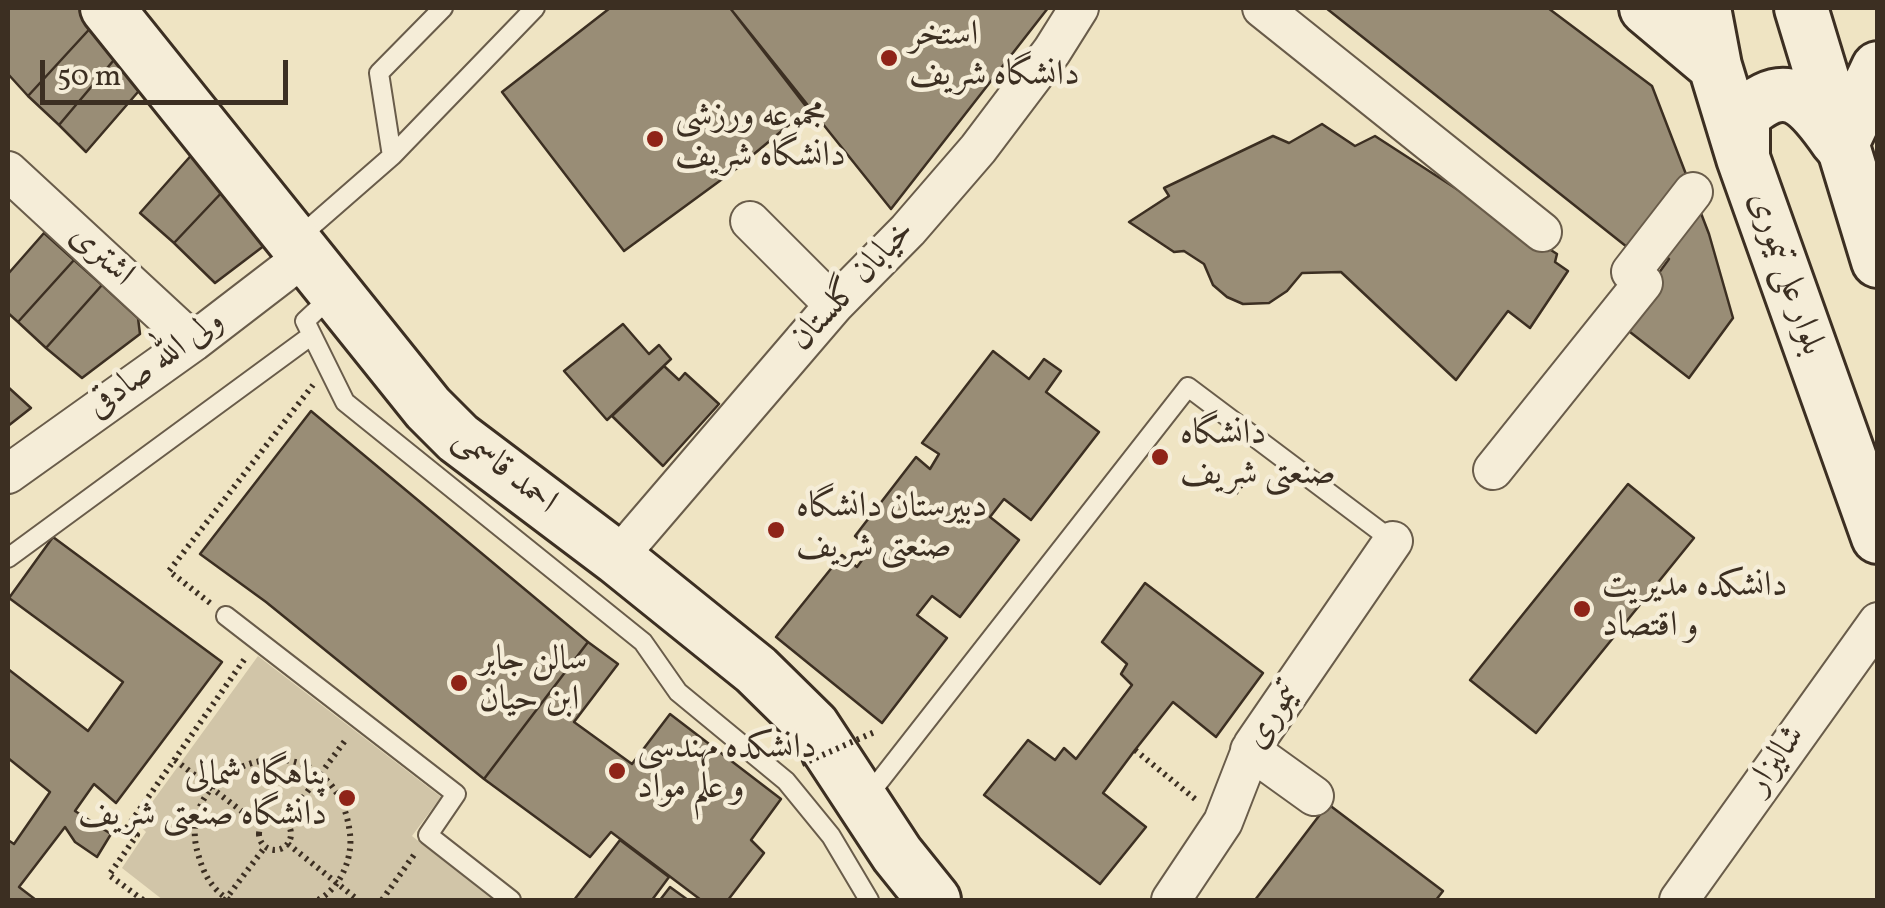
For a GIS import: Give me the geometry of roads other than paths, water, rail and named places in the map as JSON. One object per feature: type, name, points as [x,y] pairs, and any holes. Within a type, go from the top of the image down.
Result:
[{"type":"main road","name":"احمد قاسمی","points":[[107,8],[311,282],[458,438],[756,670],[813,726],[897,854],[934,900]]},
{"type":"main road","points":[[1646,8],[1715,66]]},
{"type":"main road","name":"بلوار علی تیموری","points":[[1704,8],[1715,66],[1743,158],[1878,537]]},
{"type":"main road","points":[[1801,8],[1878,261]]},
{"type":"main road","points":[[1841,146],[1878,68]]},
{"type":"main road","points":[[1743,158],[1744,116],[1758,102],[1777,94],[1815,108],[1841,146]]},
{"type":"street","name":"خیابان گلستان","points":[[617,558],[834,306],[908,230],[978,149],[1052,51],[1078,8]]},
{"type":"street","points":[[1262,8],[1542,232]]},
{"type":"street","name":"اشتری","points":[[8,171],[194,342]]},
{"type":"street","points":[[1492,470],[1643,283],[1630,272],[1693,192]]},
{"type":"street","points":[[750,221],[834,306]]},
{"type":"street","name":"ولی الله صادقی","points":[[8,474],[194,342],[311,282]]},
{"type":"street","name":"تیموری","points":[[1170,900],[1222,822],[1250,750],[1393,541]]},
{"type":"street","name":"شالیزار","points":[[1679,900],[1878,622]]},
{"type":"street","points":[[1250,750],[1314,796]]},
{"type":"lane","points":[[392,156],[379,73],[444,8]]},
{"type":"lane","points":[[8,558],[311,282],[392,156],[535,8]]},
{"type":"lane","points":[[311,282],[327,367],[345,402],[643,642],[678,692],[786,781],[831,836],[868,900]]},
{"type":"lane","points":[[864,802],[1188,387],[1393,541]]},
{"type":"lane","points":[[226,616],[456,794],[428,835],[511,900]]},
{"type":"place","name":"استخر دانشگاه شریف","points":[[889,58]]},
{"type":"place","name":"مجموعه ورزشی دانشگاه شریف","points":[[655,139]]},
{"type":"place","name":"دانشگاه صنعتی شریف","points":[[1160,457]]},
{"type":"place","name":"دبیرستان دانشگاه صنعتی شریف","points":[[776,530]]},
{"type":"place","name":"دانشکده مدیریت و اقتصاد","points":[[1582,609]]},
{"type":"place","name":"سالن جابر ابن حیان","points":[[459,683]]},
{"type":"place","name":"دانشکده مهندسی و علم مواد","points":[[617,771]]},
{"type":"place","name":"پناهگاه شمالی دانشگاه صنعتی شریف","points":[[347,798]]}]
